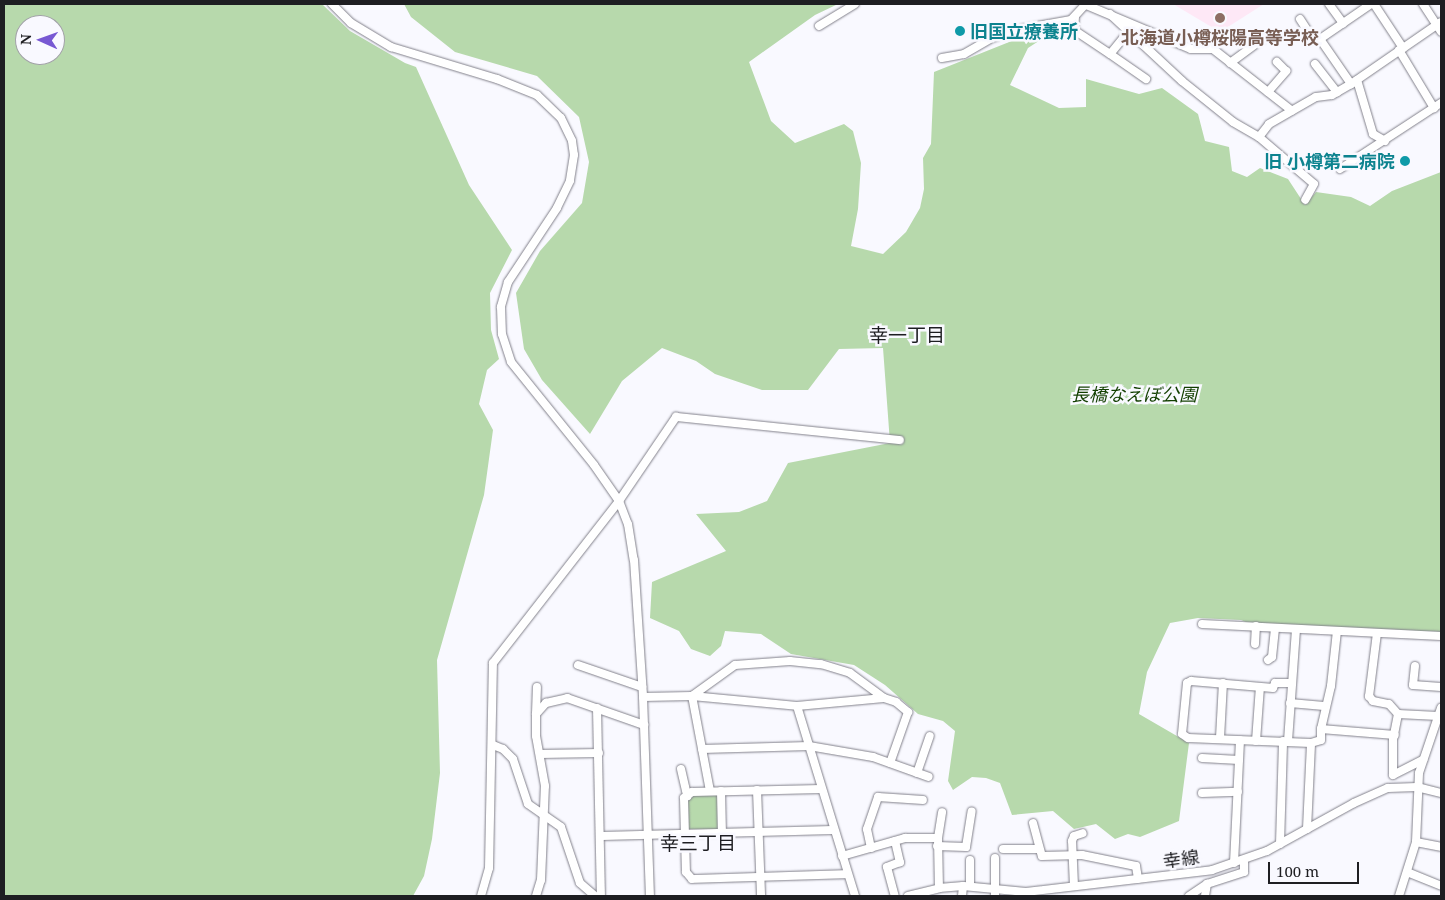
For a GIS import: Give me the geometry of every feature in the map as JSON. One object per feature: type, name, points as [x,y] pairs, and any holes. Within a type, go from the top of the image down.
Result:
[{"type":"street","points":[[332,4],[351,24],[391,47],[526,90],[546,101],[561,118],[573,148],[570,181],[556,208],[508,282],[501,307],[502,334],[511,362],[594,465],[619,501],[628,524],[634,560],[643,697],[650,896]]},
{"type":"street","points":[[819,26],[855,4]]},
{"type":"street","points":[[1329,4],[1343,23]]},
{"type":"street","points":[[1300,20],[1312,39],[1320,39],[1373,4],[1434,108]]},
{"type":"street","points":[[1260,137],[1269,124],[1316,97],[1337,92],[1401,49],[1440,27],[1423,4]]},
{"type":"street","points":[[1146,79],[1074,30],[1075,17],[1084,5],[1110,14],[1191,49],[1213,49],[1292,111]]},
{"type":"street","points":[[1110,14],[1128,32],[1233,122],[1260,137],[1314,184],[1305,200]]},
{"type":"street","points":[[942,58],[964,54],[992,38],[1021,29],[1075,17]]},
{"type":"street","points":[[1110,54],[1128,32]]},
{"type":"street","points":[[1230,63],[1264,38]]},
{"type":"street","points":[[1320,39],[1354,82],[1373,134],[1385,141]]},
{"type":"street","points":[[1268,92],[1286,71],[1277,62]]},
{"type":"street","points":[[1315,64],[1337,92]]},
{"type":"street","points":[[1340,169],[1385,141],[1441,102]]},
{"type":"street","points":[[481,896],[489,868],[493,745],[493,663],[619,501],[676,417],[900,440]]},
{"type":"street","points":[[1202,624],[1441,636]]},
{"type":"street","points":[[1255,644],[1256,626]]},
{"type":"street","points":[[1268,660],[1272,657],[1275,628]]},
{"type":"street","points":[[1280,844],[1286,741],[1296,629]]},
{"type":"street","points":[[1292,683],[1275,683],[1274,688],[1187,683],[1182,734],[1188,738],[1256,741],[1311,743],[1321,740],[1324,706],[1331,686],[1337,631]]},
{"type":"street","points":[[1377,633],[1370,700],[1390,704],[1398,714],[1393,775],[1423,760]]},
{"type":"street","points":[[692,696],[735,665],[790,661],[821,664],[850,673],[884,698],[896,702],[908,712],[890,762]]},
{"type":"street","points":[[578,665],[642,687]]},
{"type":"street","points":[[1415,666],[1413,685],[1441,687]]},
{"type":"street","points":[[1220,738],[1223,684]]},
{"type":"street","points":[[536,896],[541,880],[545,816],[545,786],[536,714],[537,687]]},
{"type":"street","points":[[1256,741],[1260,687]]},
{"type":"street","points":[[643,697],[692,696],[797,706],[884,698]]},
{"type":"street","points":[[692,696],[710,791]]},
{"type":"street","points":[[536,714],[546,703],[558,698],[597,708],[644,725]]},
{"type":"street","points":[[1290,703],[1324,706]]},
{"type":"street","points":[[797,706],[833,830],[855,896]]},
{"type":"street","points":[[597,708],[602,836],[601,896]]},
{"type":"street","points":[[1398,714],[1440,712],[1423,760],[1417,787],[1416,842],[1399,896]]},
{"type":"street","points":[[1321,729],[1395,735]]},
{"type":"street","points":[[917,773],[930,736]]},
{"type":"street","points":[[1234,864],[1240,740]]},
{"type":"street","points":[[1307,828],[1311,743]]},
{"type":"street","points":[[493,745],[503,749],[513,759],[528,804],[561,827],[580,883],[595,896]]},
{"type":"street","points":[[702,749],[809,746],[890,762],[929,777]]},
{"type":"street","points":[[540,754],[599,753]]},
{"type":"street","points":[[1202,758],[1240,760]]},
{"type":"street","points":[[681,769],[687,796],[686,872],[692,879],[847,874]]},
{"type":"street","name":"幸線","points":[[908,896],[939,888],[966,886],[996,893],[1014,894],[1191,873],[1234,864],[1244,860],[1280,844],[1371,794],[1388,788],[1417,787],[1441,792]]},
{"type":"street","points":[[687,796],[692,792],[821,788]]},
{"type":"street","points":[[757,790],[761,896]]},
{"type":"street","points":[[722,791],[722,834]]},
{"type":"street","points":[[1202,792],[1238,792]]},
{"type":"street","points":[[871,848],[867,829],[878,797],[923,800]]},
{"type":"street","points":[[842,856],[895,841],[937,842],[966,846],[972,811]]},
{"type":"street","points":[[939,888],[937,842],[942,812]]},
{"type":"street","points":[[1033,823],[1042,856],[1074,854],[1136,866],[1138,879]]},
{"type":"street","points":[[602,836],[833,830]]},
{"type":"street","points":[[1074,886],[1074,836],[1083,833]]},
{"type":"street","points":[[895,841],[900,862],[887,867],[896,896]]},
{"type":"street","points":[[1416,842],[1441,848]]},
{"type":"street","points":[[1003,849],[1039,849]]},
{"type":"street","points":[[995,858],[996,893]]},
{"type":"street","points":[[962,896],[966,886],[970,860]]},
{"type":"street","points":[[1189,896],[1207,884],[1244,872],[1244,860]]},
{"type":"street","points":[[1407,872],[1441,886]]},
{"type":"street","points":[[1205,896],[1207,884]]},
{"type":"shaded area","name":"北海道小樽桜陽高等学校","points":[[1173,4],[1264,4],[1220,32]]},
{"type":"green space","points":[[4,4],[323,5],[350,31],[405,63],[416,67],[469,185],[512,250],[490,293],[491,330],[499,359],[487,370],[479,404],[493,430],[484,495],[437,660],[440,773],[432,839],[424,876],[413,896],[4,896]]},
{"type":"green space","name":"長橋なえぼ公園","points":[[404,4],[838,4],[815,15],[749,62],[771,121],[795,143],[844,124],[853,131],[861,163],[858,209],[851,246],[883,254],[906,232],[920,208],[924,189],[923,158],[931,144],[934,72],[1042,29],[1054,31],[1028,48],[1010,85],[1059,108],[1086,107],[1086,79],[1139,94],[1162,88],[1198,114],[1205,141],[1229,147],[1232,171],[1247,177],[1260,168],[1288,179],[1305,205],[1316,192],[1351,197],[1370,206],[1392,191],[1441,172],[1441,632],[1253,625],[1241,620],[1198,618],[1170,623],[1147,672],[1139,714],[1189,743],[1179,821],[1140,837],[1128,834],[1115,839],[1096,824],[1074,829],[1053,811],[1012,815],[1000,783],[986,778],[972,777],[953,790],[948,781],[955,731],[943,721],[918,714],[885,685],[854,665],[791,654],[761,634],[725,631],[721,646],[710,656],[691,649],[679,631],[650,618],[652,582],[726,551],[696,514],[739,512],[767,501],[788,463],[890,443],[883,348],[839,349],[808,390],[762,390],[715,374],[696,361],[662,348],[622,381],[590,434],[542,380],[524,349],[516,293],[540,251],[582,203],[589,162],[579,117],[537,76],[455,52],[411,17]]},
{"type":"green space","points":[[693,795],[719,795],[718,830],[688,829],[688,799]]},
{"type":"place","name":"北海道小樽桜陽高等学校","points":[[1220,18]]},
{"type":"place","name":"旧国立療養所","points":[[960,31]]},
{"type":"place","name":"旧 小樽第二病院","points":[[1405,161]]},
{"type":"district","name":"幸一丁目","points":[[907,336]]},
{"type":"district","name":"幸三丁目","points":[[698,844]]}]
